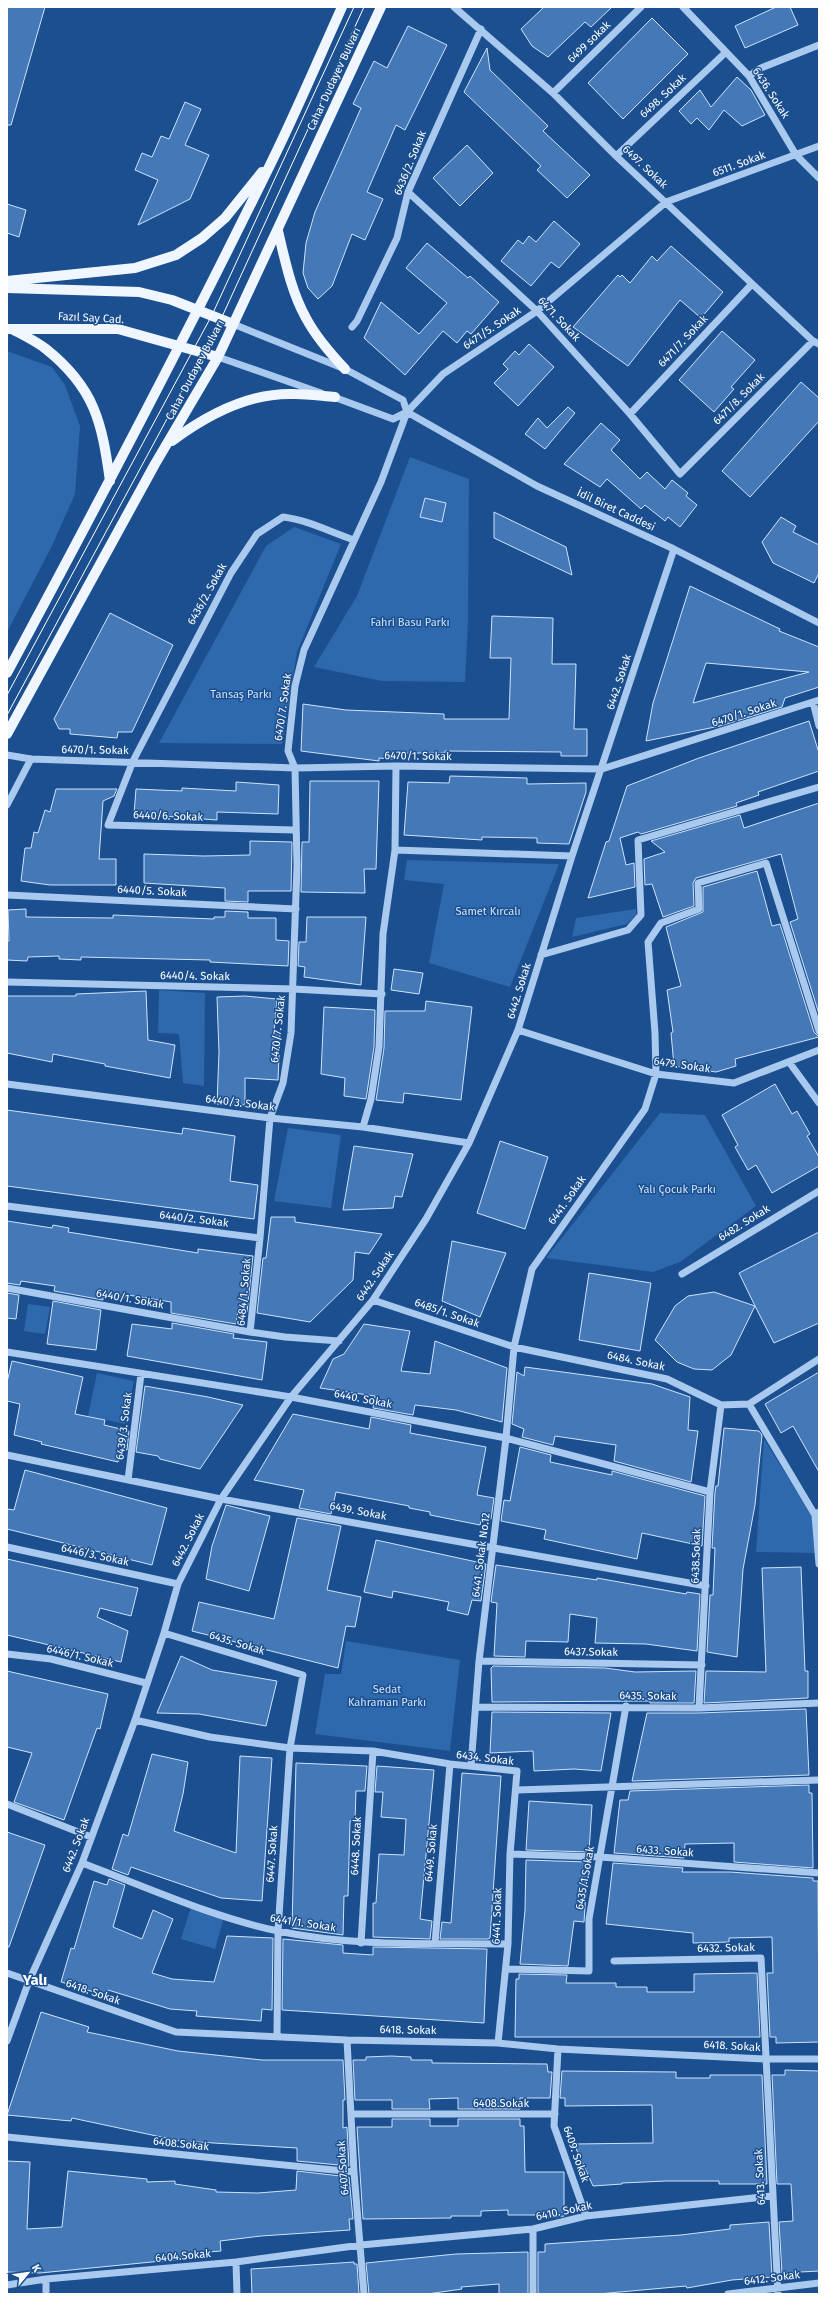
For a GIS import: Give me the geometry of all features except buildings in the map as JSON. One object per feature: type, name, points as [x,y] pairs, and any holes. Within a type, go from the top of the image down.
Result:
[{"type":"main road","name":"Cahar Dudayev Bulvarı","points":[[7,673],[110,481],[180,345],[273,160],[342,7]]},
{"type":"main road","name":"Cahar Dudayev Bulvarı","points":[[7,734],[155,464],[218,357],[381,7]]},
{"type":"main road","points":[[7,281],[134,268],[176,255],[202,238],[225,218],[273,160]]},
{"type":"main road","points":[[278,231],[296,297],[306,319],[321,342],[345,369]]},
{"type":"main road","points":[[7,288],[139,292],[172,300],[233,324]]},
{"type":"main road","points":[[9,329],[46,348],[87,392],[96,411],[104,436],[110,481]]},
{"type":"main road","name":"Fazıl Say Cad.","points":[[9,329],[118,329],[180,345],[218,357]]},
{"type":"main road","points":[[168,443],[214,414],[246,401],[294,394],[335,397]]},
{"type":"street","name":"6497. Sokak","points":[[454,7],[553,93],[616,156],[816,342]]},
{"type":"street","name":"6499 sokak","points":[[553,93],[641,7]]},
{"type":"street","name":"6436. Sokak","points":[[683,7],[725,53],[749,76],[796,155],[819,178]]},
{"type":"street","name":"6436/2. Sokak","points":[[352,327],[357,321],[397,238],[408,192],[481,29]]},
{"type":"street","points":[[749,76],[761,68],[819,45]]},
{"type":"street","name":"6498. Sokak","points":[[616,156],[725,53]]},
{"type":"street","name":"6511. Sokak","points":[[666,202],[819,146]]},
{"type":"street","name":"6471. Sokak","points":[[408,192],[537,311],[630,414],[680,474]]},
{"type":"street","name":"6471/5. Sokak","points":[[407,412],[443,374],[537,311],[666,202]]},
{"type":"street","name":"6471/7. Sokak","points":[[630,414],[752,284]]},
{"type":"street","points":[[218,357],[335,397],[393,419],[407,412],[403,400],[345,369],[233,324]]},
{"type":"street","name":"6471/8. Sokak","points":[[680,474],[816,342]]},
{"type":"street","name":"6470/7. Sokak","points":[[270,1118],[284,1076],[291,1033],[294,989],[296,909],[295,768],[288,751],[295,686],[304,650],[381,482],[407,412]]},
{"type":"street","name":"İdil Biret Caddesi","points":[[407,412],[537,486],[674,549],[819,623]]},
{"type":"street","name":"6436/2. Sokak","points":[[133,761],[231,573],[257,534],[283,517],[308,522],[325,531],[354,540]]},
{"type":"street","name":"6442. Sokak","points":[[7,2040],[29,1981],[82,1864],[135,1720],[146,1683],[164,1633],[178,1584],[221,1498],[291,1397],[373,1300],[426,1219],[469,1143],[518,1030],[572,856],[674,549]]},
{"type":"street","points":[[816,701],[819,726]]},
{"type":"street","name":"6470/1. Sokak","points":[[7,755],[31,759],[133,761],[295,768],[396,766],[602,769],[816,701]]},
{"type":"street","points":[[7,805],[31,759]]},
{"type":"street","name":"6440/6. Sokak","points":[[133,761],[108,825],[295,830]]},
{"type":"street","points":[[363,1127],[371,1099],[379,1047],[383,934],[395,850],[396,766]]},
{"type":"street","points":[[541,955],[628,930],[641,915],[638,840],[819,787]]},
{"type":"street","points":[[395,850],[572,856]]},
{"type":"street","name":"6441. Sokak","points":[[514,1347],[532,1269],[645,1108],[656,1074],[655,1033],[648,942],[660,923],[699,909],[698,883],[766,863],[819,1031]]},
{"type":"street","name":"6440/5. Sokak","points":[[7,896],[296,909]]},
{"type":"street","name":"6440/4. Sokak","points":[[7,982],[294,989],[382,994]]},
{"type":"street","name":"6479. Sokak","points":[[518,1030],[656,1074],[734,1083],[819,1050]]},
{"type":"street","points":[[789,1062],[819,1103]]},
{"type":"street","name":"6440/3. Sokak","points":[[7,1084],[270,1118],[363,1127],[469,1143]]},
{"type":"street","points":[[260,1238],[270,1118]]},
{"type":"street","name":"6482. Sokak","points":[[682,1274],[819,1191]]},
{"type":"street","name":"6440/2. Sokak","points":[[7,1206],[260,1238]]},
{"type":"street","name":"6484/1. Sokak","points":[[260,1238],[250,1332],[285,1337],[339,1341]]},
{"type":"street","name":"6440/1. Sokak","points":[[7,1288],[250,1332]]},
{"type":"street","name":"6485/1. Sokak","points":[[373,1300],[514,1347]]},
{"type":"street","name":"6484. Sokak","points":[[514,1347],[667,1379],[721,1405],[749,1404]]},
{"type":"street","name":"6441. Sokak No.12","points":[[471,1766],[479,1661],[506,1438],[514,1347]]},
{"type":"street","name":"6440. Sokak","points":[[7,1353],[291,1397],[506,1438],[710,1492]]},
{"type":"street","points":[[819,1359],[749,1404],[817,1513],[819,1564]]},
{"type":"street","name":"6439/3. Sokak","points":[[128,1480],[141,1374]]},
{"type":"street","name":"6438.Sokak","points":[[700,1708],[710,1492],[721,1405]]},
{"type":"street","name":"6439. Sokak","points":[[7,1455],[221,1498],[706,1586]]},
{"type":"street","name":"6446/3. Sokak","points":[[7,1547],[178,1584]]},
{"type":"street","name":"6435. Sokak","points":[[164,1633],[303,1675]]},
{"type":"street","name":"6446/1. Sokak","points":[[7,1654],[51,1659],[146,1683]]},
{"type":"street","name":"6437.Sokak","points":[[479,1661],[702,1665]]},
{"type":"street","name":"6447. Sokak","points":[[277,2036],[278,1931],[290,1748],[303,1675]]},
{"type":"street","name":"6435. Sokak","points":[[476,1707],[626,1706],[700,1708],[819,1703]]},
{"type":"street","name":"6435/1.Sokak","points":[[506,1969],[589,1971],[589,1919],[626,1706]]},
{"type":"street","name":"6434. Sokak","points":[[135,1720],[210,1737],[290,1748],[373,1751],[450,1764],[518,1771],[517,1790]]},
{"type":"street","name":"6448. Sokak","points":[[361,1943],[373,1751]]},
{"type":"street","name":"6449. Sokak","points":[[435,1943],[450,1764]]},
{"type":"street","points":[[517,1790],[819,1780]]},
{"type":"street","name":"6441. Sokak","points":[[498,2043],[508,1944],[510,1854],[517,1790]]},
{"type":"street","points":[[7,1804],[91,1837]]},
{"type":"street","name":"6433. Sokak","points":[[510,1854],[600,1857],[819,1873]]},
{"type":"street","name":"6441/1. Sokak","points":[[82,1864],[228,1917],[278,1931],[361,1943],[508,1944]]},
{"type":"street","name":"6432. Sokak","points":[[614,1962],[761,1958],[765,2059]]},
{"type":"street","name":"6418. Sokak","points":[[7,1973],[176,2032],[347,2040],[498,2043],[558,2049],[765,2059],[819,2059]]},
{"type":"street","name":"6407.Sokak","points":[[347,2040],[354,2172],[364,2294]]},
{"type":"street","name":"6409. Sokak","points":[[558,2049],[554,2126],[586,2216]]},
{"type":"street","name":"6413. Sokak","points":[[765,2059],[778,2291]]},
{"type":"street","name":"6408.Sokak","points":[[351,2114],[555,2114]]},
{"type":"street","name":"6408.Sokak","points":[[7,2137],[354,2172]]},
{"type":"street","name":"6410. Sokak","points":[[361,2244],[533,2229],[586,2216],[772,2196]]},
{"type":"street","points":[[533,2229],[533,2294]]},
{"type":"street","name":"6404.Sokak","points":[[7,2286],[46,2279],[236,2262],[361,2244]]},
{"type":"street","points":[[236,2262],[237,2294]]},
{"type":"street","points":[[46,2279],[46,2294]]},
{"type":"street","name":"6412. Sokak","points":[[728,2294],[778,2291],[819,2283]]},
{"type":"green space","points":[[7,351],[52,367],[65,385],[80,426],[75,494],[52,546],[7,632]]},
{"type":"green space","name":"Fahri Basu Parkı","points":[[410,457],[469,479],[468,620],[465,682],[382,681],[314,667],[357,596]]},
{"type":"green space","name":"Tansaş Parkı","points":[[294,527],[341,544],[297,652],[282,744],[159,743],[266,546]]},
{"type":"green space","name":"Samet Kırcalı","points":[[407,860],[559,864],[510,987],[429,963],[444,884],[404,880]]},
{"type":"green space","points":[[636,909],[636,915],[627,924],[572,937],[576,918]]},
{"type":"green space","points":[[159,990],[205,993],[204,1086],[183,1083],[179,1034],[158,1033]]},
{"type":"green space","name":"Yalı Çocuk Parkı","points":[[660,1113],[705,1115],[756,1206],[680,1262],[653,1272],[546,1258]]},
{"type":"green space","points":[[288,1128],[341,1135],[331,1208],[274,1201]]},
{"type":"green space","points":[[28,1304],[50,1307],[45,1334],[24,1331]]},
{"type":"green space","points":[[97,1373],[134,1381],[125,1424],[88,1416]]},
{"type":"green space","points":[[764,1439],[812,1516],[815,1553],[756,1552]]},
{"type":"green space","name":"Sedat Kahraman Parkı","points":[[346,1641],[460,1660],[450,1751],[315,1734],[325,1674],[341,1674]]},
{"type":"green space","points":[[191,1907],[224,1917],[215,1949],[181,1939]]},
{"type":"tram line","points":[[7,695],[212,315],[354,7]]},
{"type":"tram line","points":[[7,715],[221,319],[364,7]]},
{"type":"district","name":"Yalı","points":[[35,1980]]}]
